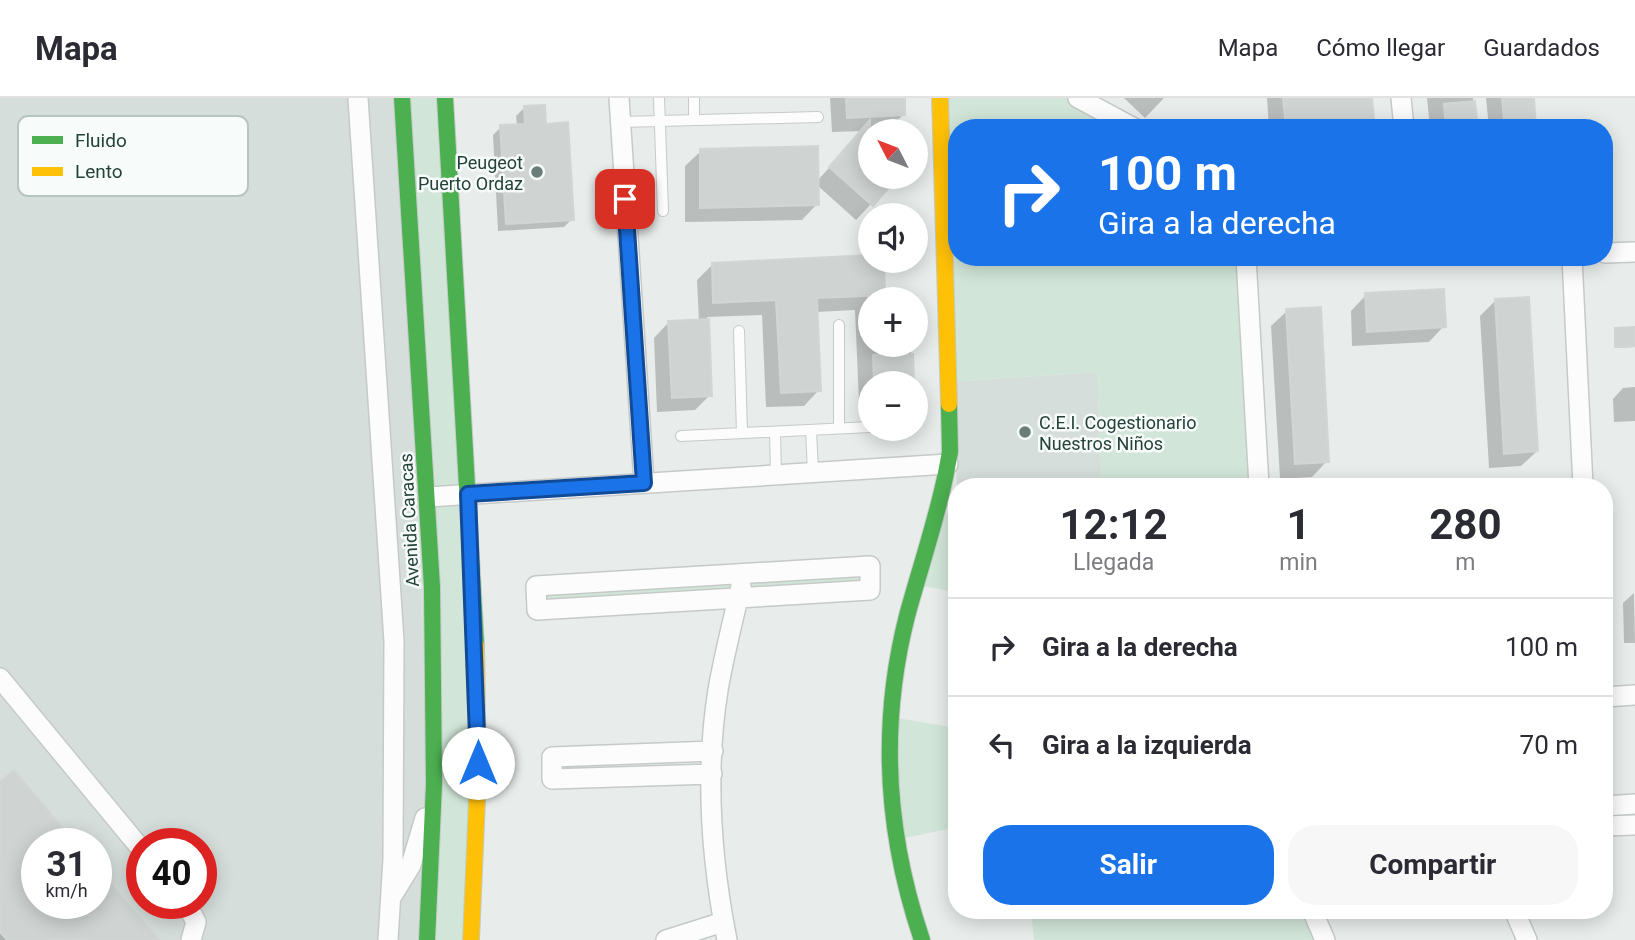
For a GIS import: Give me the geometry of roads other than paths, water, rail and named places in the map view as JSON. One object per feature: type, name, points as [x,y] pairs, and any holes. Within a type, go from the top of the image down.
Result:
[{"type":"street","points":[[358,98],[394,641],[391,897],[388,940]]},
{"type":"street","name":"Avenida Caracas","points":[[402,98],[428,497],[434,784],[427,940]]},
{"type":"street","points":[[445,98],[468,494],[478,724],[477,838],[471,940]]},
{"type":"street","points":[[619,98],[644,483]]},
{"type":"street","points":[[922,940],[898,857],[890,790],[890,729],[898,658],[948,464],[948,321],[940,98]]},
{"type":"street","points":[[1078,98],[1116,119]]},
{"type":"street","points":[[1401,98],[1403,119]]},
{"type":"street","points":[[1613,253],[1635,252]]},
{"type":"street","points":[[1246,266],[1259,478]]},
{"type":"street","points":[[1572,266],[1583,478]]},
{"type":"street","points":[[428,497],[948,464]]},
{"type":"street","points":[[870,566],[870,590],[739,597],[537,610],[536,586],[870,566]]},
{"type":"street","points":[[666,940],[725,931],[715,855],[713,751],[718,692],[744,574]]},
{"type":"street","points":[[0,678],[126,830]]},
{"type":"street","points":[[1613,696],[1635,695]]},
{"type":"street","points":[[712,774],[552,779],[552,757],[713,751]]},
{"type":"street","points":[[391,897],[411,865],[434,784]]},
{"type":"street","points":[[1613,805],[1635,804]]},
{"type":"street","points":[[1613,826],[1635,825]]},
{"type":"street","points":[[191,940],[194,919]]},
{"type":"street","points":[[1316,919],[1325,940]]},
{"type":"street","points":[[1518,919],[1527,940]]},
{"type":"lane","points":[[659,98],[663,211]]},
{"type":"lane","points":[[694,98],[694,120]]},
{"type":"lane","points":[[621,122],[818,117]]},
{"type":"lane","points":[[838,428],[839,326]]},
{"type":"lane","points":[[739,331],[742,433]]},
{"type":"lane","points":[[681,436],[858,427]]},
{"type":"lane","points":[[811,430],[813,473]]},
{"type":"lane","points":[[775,432],[776,475]]},
{"type":"place","name":"Peugeot Puerto Ordaz","points":[[537,172]]},
{"type":"place","name":"C.E.I. Cogestionario Nuestros Niños","points":[[1025,432]]}]
